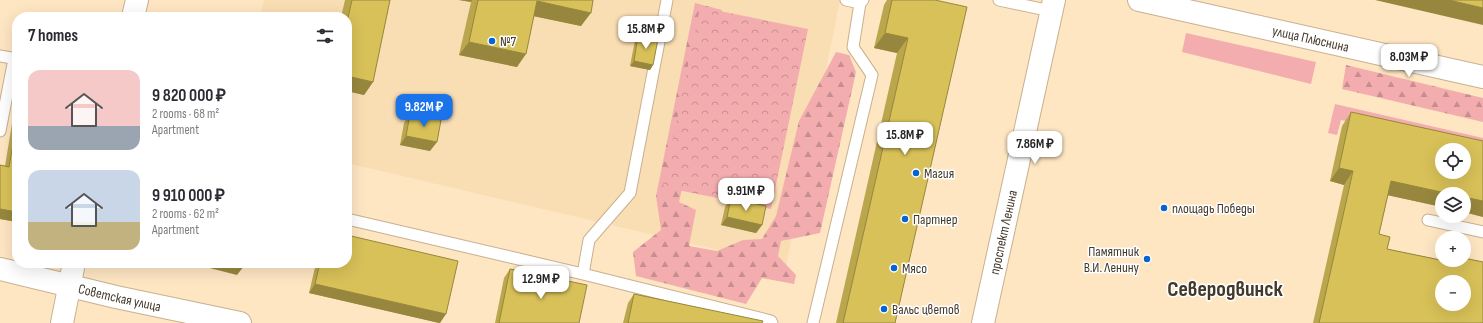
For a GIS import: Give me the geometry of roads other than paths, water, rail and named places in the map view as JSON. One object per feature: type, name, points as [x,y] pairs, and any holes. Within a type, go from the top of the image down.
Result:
[{"type":"street","points":[[133,12],[137,0]]},
{"type":"street","name":"улица Плюснина","points":[[1139,0],[1483,77]]},
{"type":"street","name":"проспект Ленина","points":[[983,323],[1052,6]]},
{"type":"street","points":[[62,323],[73,268]]},
{"type":"street","name":"Советская улица","points":[[0,269],[240,323]]},
{"type":"lane","points":[[583,274],[589,240],[630,193],[667,0]]},
{"type":"lane","points":[[813,323],[872,75],[853,47],[861,1],[846,0]]},
{"type":"lane","points":[[999,0],[1052,6]]},
{"type":"lane","points":[[0,56],[12,58]]},
{"type":"lane","points":[[0,131],[12,73]]},
{"type":"lane","points":[[352,220],[583,274],[772,321],[772,323]]},
{"type":"lane","points":[[1428,220],[1483,232]]},
{"type":"place","name":"№7","points":[[492,41]]},
{"type":"place","name":"Магия","points":[[916,173]]},
{"type":"place","name":"площадь Победы","points":[[1164,208]]},
{"type":"place","name":"Партнер","points":[[905,219]]},
{"type":"place","name":"Памятник В.И. Ленину","points":[[1147,259]]},
{"type":"place","name":"Мясо","points":[[894,268]]},
{"type":"place","name":"Вальс цветов","points":[[884,309]]},
{"type":"district","name":"Северодвинск","points":[[1225,288]]}]
